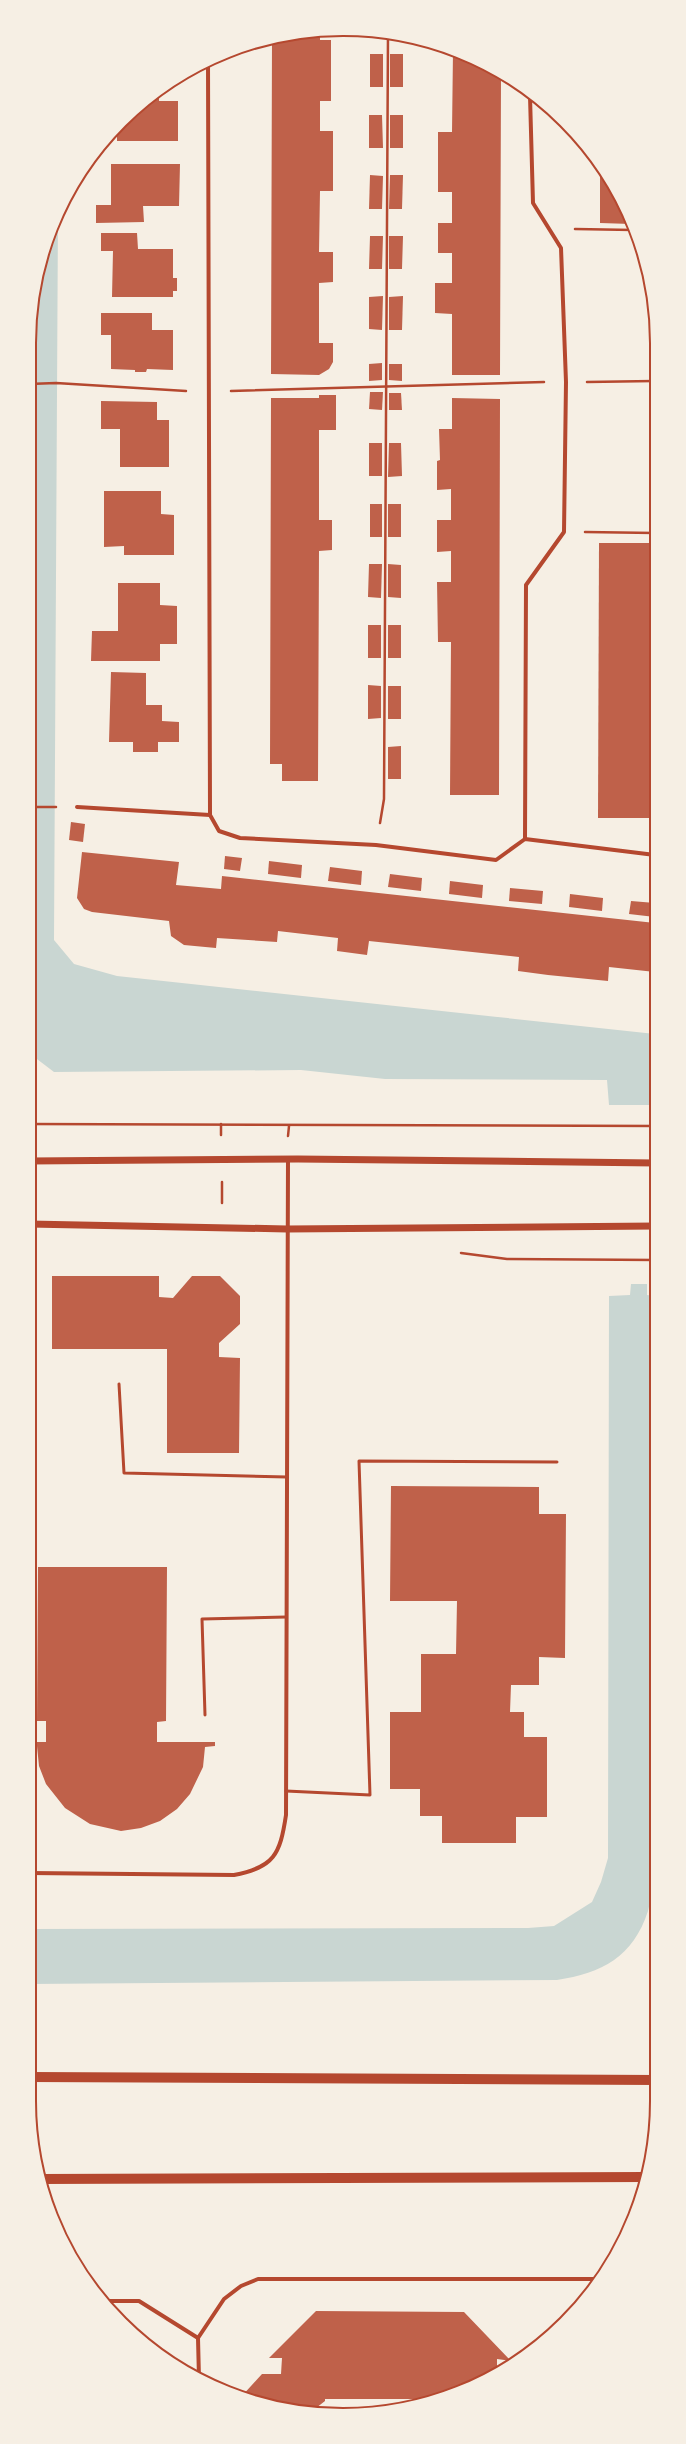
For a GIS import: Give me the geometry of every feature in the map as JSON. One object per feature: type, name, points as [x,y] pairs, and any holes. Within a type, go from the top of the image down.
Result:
[{"type":"main road","points":[[36,2077],[650,2080]]},
{"type":"main road","points":[[46,2179],[641,2177]]},
{"type":"street","points":[[208,68],[210,815],[219,831],[240,838],[376,845],[496,860],[525,839],[650,854]]},
{"type":"street","points":[[525,839],[526,585],[539,564],[564,532],[566,382],[562,248],[547,228],[533,203],[530,99]]},
{"type":"street","points":[[77,807],[210,815]]},
{"type":"street","points":[[36,1873],[234,1875],[257,1870],[271,1860],[282,1841],[286,1815],[288,1159]]},
{"type":"street","points":[[36,1161],[288,1159],[650,1163]]},
{"type":"street","points":[[36,1224],[287,1229],[650,1226]]},
{"type":"street","points":[[198,2372],[198,2338],[224,2299],[241,2286],[258,2279],[593,2279]]},
{"type":"street","points":[[110,2301],[140,2301],[198,2338]]},
{"type":"lane","points":[[119,1384],[124,1473],[287,1477]]},
{"type":"lane","points":[[286,1791],[370,1795],[359,1461],[557,1462]]},
{"type":"lane","points":[[205,1715],[202,1619],[286,1617]]},
{"type":"path","points":[[376,845],[384,799],[388,40]]},
{"type":"path","points":[[547,228],[629,230]]},
{"type":"path","points":[[36,384],[56,383],[210,392],[650,381]]},
{"type":"path","points":[[564,532],[650,534]]},
{"type":"path","points":[[36,807],[77,807]]},
{"type":"path","points":[[36,1124],[650,1126]]},
{"type":"path","points":[[220,1124],[223,1228]]},
{"type":"shaded area","points":[[58,229],[54,940],[74,964],[117,976],[650,1033],[650,1105],[609,1105],[607,1080],[385,1079],[301,1070],[54,1072],[36,1058],[36,343],[42,283],[46,264]]},
{"type":"shaded area","points":[[631,1284],[647,1284],[647,1295],[650,1295],[650,1902],[642,1927],[634,1940],[614,1960],[602,1967],[588,1973],[557,1980],[36,1984],[36,1929],[528,1928],[554,1926],[592,1902],[601,1882],[608,1858],[609,1296],[630,1295]]},
{"type":"building","points":[[320,37],[320,40],[331,40],[331,101],[320,101],[320,131],[333,131],[333,191],[320,191],[319,252],[333,252],[333,282],[319,283],[319,343],[333,343],[333,362],[329,369],[319,375],[271,374],[272,44]]},
{"type":"building","points":[[370,54],[383,54],[383,87],[370,87]]},
{"type":"building","points":[[390,54],[403,54],[403,87],[390,87]]},
{"type":"building","points":[[453,56],[501,80],[500,375],[452,375],[452,314],[435,313],[435,283],[452,283],[452,253],[438,253],[438,223],[452,223],[452,192],[438,192],[438,132],[452,132]]},
{"type":"building","points":[[159,97],[159,101],[178,101],[178,141],[117,141],[117,136],[126,126]]},
{"type":"building","points":[[369,115],[382,115],[383,148],[369,148]]},
{"type":"building","points":[[390,115],[403,115],[403,148],[390,148]]},
{"type":"building","points":[[111,164],[180,164],[179,206],[143,206],[144,222],[96,223],[96,205],[111,205]]},
{"type":"building","points":[[370,175],[383,176],[382,209],[369,209]]},
{"type":"building","points":[[390,175],[403,175],[402,209],[389,209]]},
{"type":"building","points":[[600,175],[626,224],[600,223]]},
{"type":"building","points":[[101,233],[137,233],[138,249],[173,249],[173,278],[177,278],[177,291],[173,291],[173,297],[112,297],[113,251],[101,251]]},
{"type":"building","points":[[370,236],[383,236],[382,269],[369,269]]},
{"type":"building","points":[[389,236],[403,236],[402,269],[389,269]]},
{"type":"building","points":[[383,296],[382,330],[369,329],[369,297]]},
{"type":"building","points":[[403,296],[402,330],[389,330],[389,297]]},
{"type":"building","points":[[101,313],[152,313],[152,330],[173,330],[173,370],[147,369],[146,372],[135,372],[135,370],[111,369],[111,335],[101,335]]},
{"type":"building","points":[[382,363],[382,380],[369,381],[369,364]]},
{"type":"building","points":[[389,364],[402,364],[402,381],[389,380]]},
{"type":"building","points":[[370,392],[383,392],[382,410],[369,409]]},
{"type":"building","points":[[389,393],[401,393],[402,410],[389,410]]},
{"type":"building","points":[[319,395],[336,395],[336,430],[319,430],[319,520],[332,520],[332,550],[319,551],[318,781],[282,781],[282,764],[270,764],[271,398],[319,398]]},
{"type":"building","points":[[452,398],[500,399],[499,795],[450,795],[451,642],[438,642],[437,582],[451,582],[451,551],[437,552],[437,520],[451,520],[451,489],[437,490],[437,461],[440,460],[439,429],[452,429]]},
{"type":"building","points":[[101,401],[157,402],[157,420],[169,420],[169,467],[120,467],[120,429],[101,429]]},
{"type":"building","points":[[369,443],[382,443],[382,476],[369,476]]},
{"type":"building","points":[[389,443],[401,443],[402,476],[388,477]]},
{"type":"building","points":[[104,491],[161,491],[161,514],[174,515],[174,555],[124,555],[124,546],[104,547]]},
{"type":"building","points":[[370,504],[382,504],[382,537],[370,537]]},
{"type":"building","points":[[388,504],[401,504],[401,537],[388,537]]},
{"type":"building","points":[[599,543],[650,543],[650,818],[598,818]]},
{"type":"building","points":[[369,564],[382,564],[381,598],[368,597]]},
{"type":"building","points":[[388,564],[401,565],[401,598],[388,597]]},
{"type":"building","points":[[118,583],[160,583],[160,605],[177,606],[177,644],[160,644],[160,661],[91,661],[92,631],[118,631]]},
{"type":"building","points":[[368,625],[381,625],[381,658],[368,658]]},
{"type":"building","points":[[388,625],[401,625],[401,658],[388,658]]},
{"type":"building","points":[[111,672],[146,673],[146,705],[162,705],[162,721],[179,722],[179,742],[158,742],[158,752],[133,752],[133,742],[109,742]]},
{"type":"building","points":[[368,685],[381,686],[381,718],[368,719]]},
{"type":"building","points":[[388,686],[401,686],[401,719],[388,719]]},
{"type":"building","points":[[401,746],[401,779],[388,779],[388,747]]},
{"type":"building","points":[[71,822],[85,824],[83,842],[69,840]]},
{"type":"building","points":[[82,852],[179,862],[176,885],[221,889],[222,876],[650,922],[650,971],[609,967],[608,981],[548,975],[518,971],[519,957],[369,941],[367,955],[337,951],[338,938],[278,931],[277,942],[217,938],[216,948],[184,945],[171,936],[169,921],[92,912],[84,909],[77,898]]},
{"type":"building","points":[[225,856],[242,858],[240,871],[224,869]]},
{"type":"building","points":[[269,861],[302,865],[301,878],[268,874]]},
{"type":"building","points":[[330,867],[362,871],[361,885],[328,881]]},
{"type":"building","points":[[390,874],[422,878],[421,891],[388,887]]},
{"type":"building","points":[[450,881],[483,885],[482,898],[449,894]]},
{"type":"building","points":[[510,888],[543,891],[542,904],[509,901]]},
{"type":"building","points":[[570,894],[603,898],[602,911],[569,907]]},
{"type":"building","points":[[631,901],[650,903],[650,916],[629,914]]},
{"type":"building","points":[[52,1276],[159,1276],[159,1297],[173,1298],[192,1276],[220,1276],[240,1296],[240,1324],[219,1343],[219,1357],[240,1358],[239,1453],[167,1453],[167,1349],[52,1349]]},
{"type":"building","points":[[391,1486],[539,1487],[539,1514],[566,1514],[565,1658],[539,1657],[539,1685],[511,1685],[510,1712],[524,1712],[524,1737],[547,1737],[547,1817],[516,1817],[516,1843],[442,1843],[442,1816],[420,1816],[420,1789],[390,1789],[390,1712],[421,1712],[421,1654],[456,1654],[457,1601],[390,1601]]},
{"type":"building","points":[[38,1567],[167,1567],[166,1721],[157,1722],[157,1742],[215,1742],[215,1746],[205,1747],[203,1767],[190,1794],[177,1809],[160,1821],[141,1828],[121,1831],[90,1824],[65,1808],[46,1784],[39,1766],[36,1742],[46,1742],[46,1721],[37,1721]]},
{"type":"building","points":[[316,2311],[464,2312],[509,2359],[507,2360],[497,2359],[497,2366],[479,2376],[442,2392],[422,2398],[325,2399],[325,2401],[318,2406],[283,2402],[245,2392],[262,2374],[281,2374],[282,2358],[269,2358]]}]
